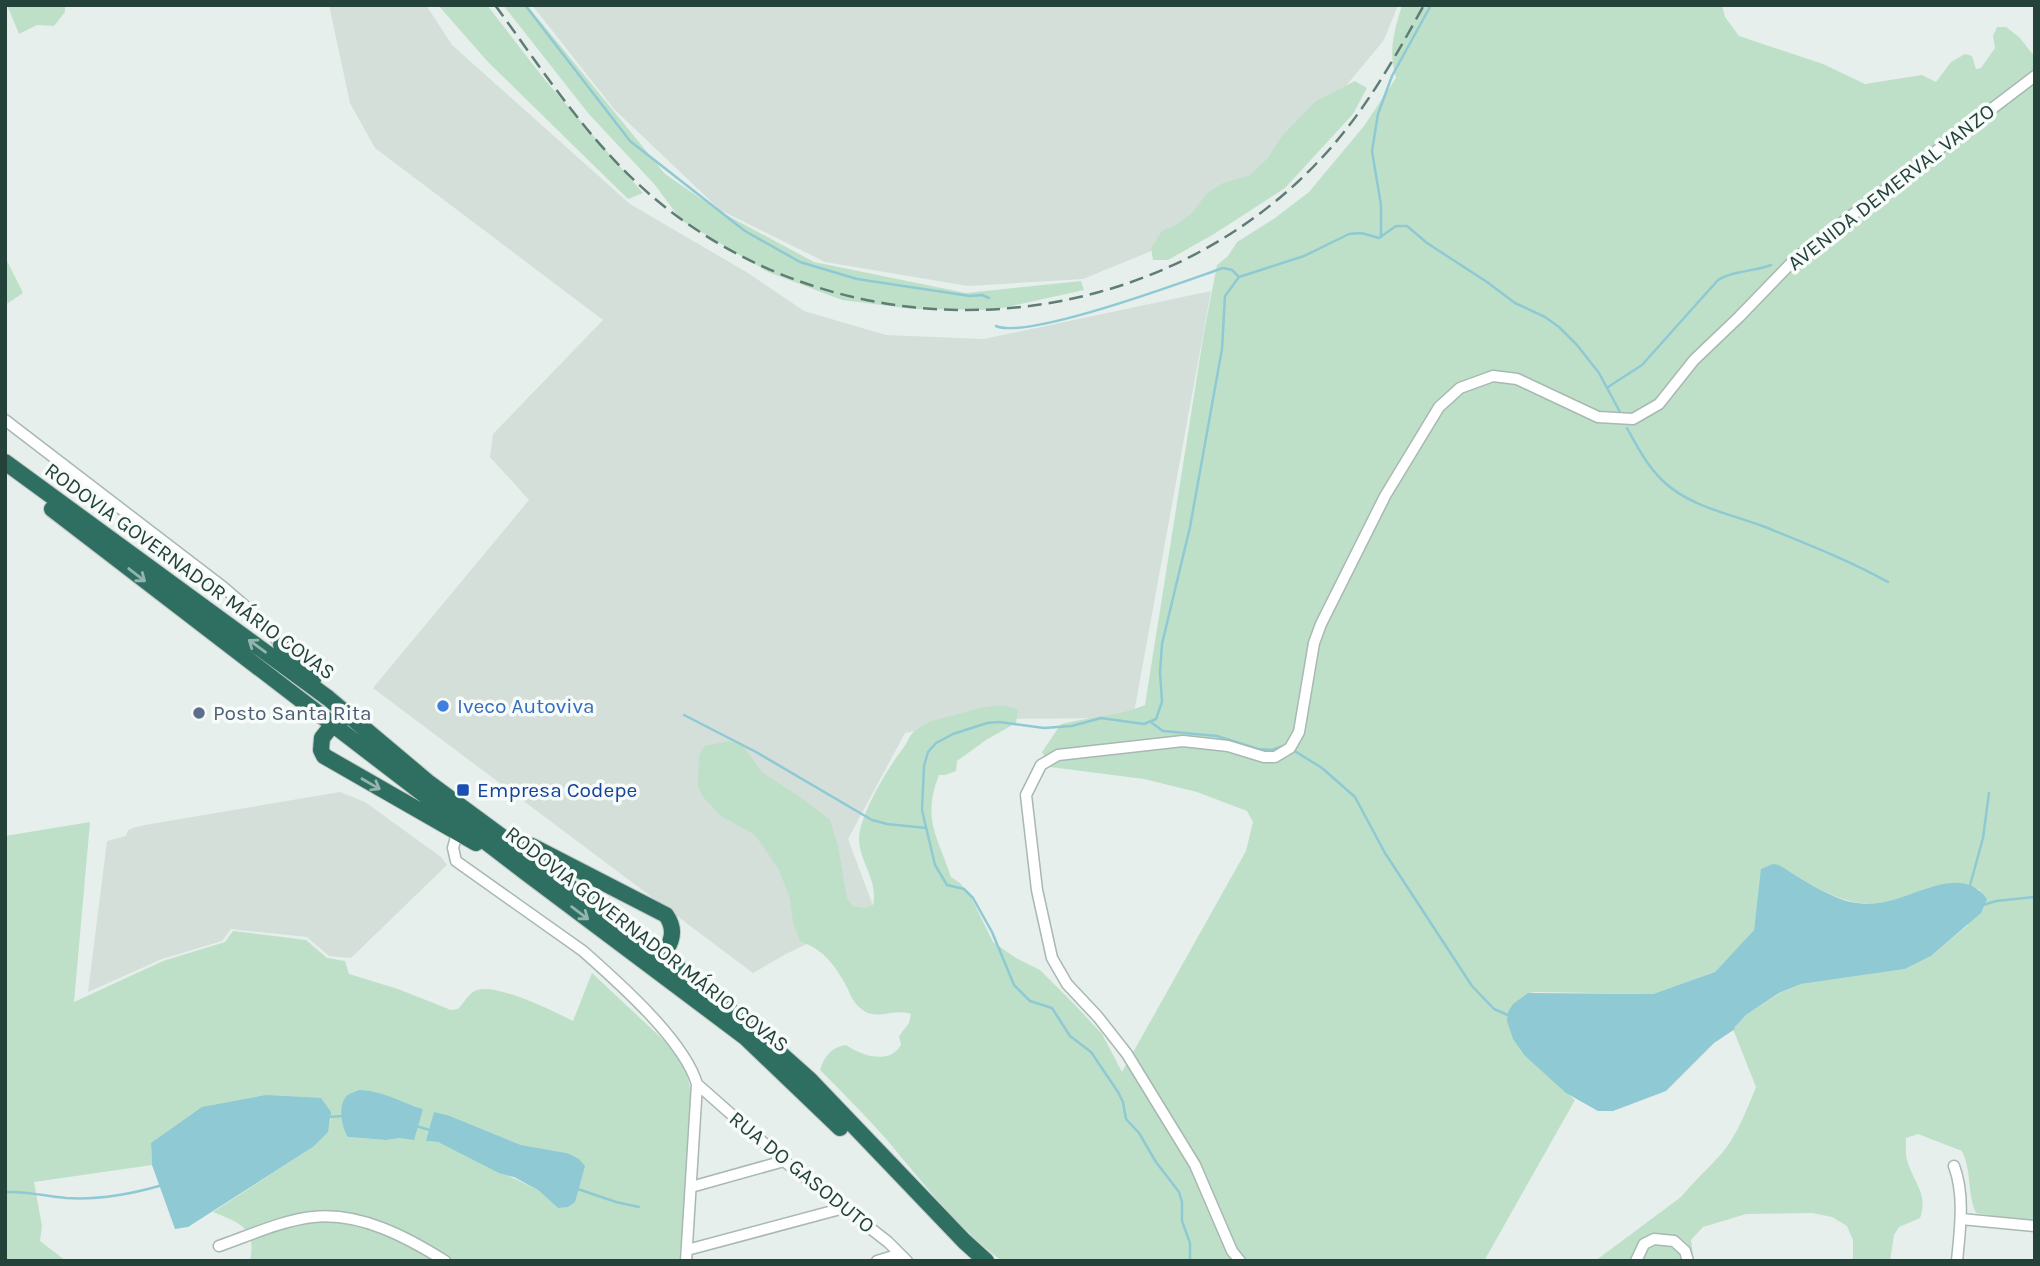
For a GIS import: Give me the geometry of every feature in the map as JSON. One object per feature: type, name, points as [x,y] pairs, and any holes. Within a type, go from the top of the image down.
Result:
[{"type":"highway","name":"RODOVIA GOVERNADOR MÁRIO COVAS","points":[[5,462],[280,653],[328,698],[497,842],[639,958],[746,1037],[804,1090],[973,1261]]},
{"type":"highway","name":"RODOVIA GOVERNADOR MÁRIO COVAS","points":[[5,474],[332,724],[662,955],[810,1080],[986,1261]]},
{"type":"highway","points":[[369,733],[345,723],[332,724],[322,738],[321,750],[324,756],[478,844],[497,842],[532,846],[658,909],[672,923],[670,944],[662,955],[639,958]]},
{"type":"street","name":"AVENIDA DEMERVAL VANZO","points":[[1240,1261],[1232,1251],[1195,1165],[1127,1054],[1067,984],[1055,964],[1048,945],[1037,890],[1026,795],[1041,765],[1058,755],[1183,741],[1228,746],[1264,757],[1275,757],[1290,748],[1299,732],[1314,643],[1321,624],[1385,496],[1440,407],[1460,388],[1493,376],[1517,379],[1598,417],[1633,419],[1659,404],[1694,359],[1740,317],[1797,257],[2035,76]]},
{"type":"street","points":[[5,420],[223,587],[265,625],[280,653]]},
{"type":"street","points":[[457,833],[453,848],[456,861],[602,967],[663,1030],[690,1065],[697,1084],[686,1256],[844,1208]]},
{"type":"street","name":"RUA DO GASODUTO","points":[[697,1084],[784,1161],[903,1257]]},
{"type":"street","points":[[691,1187],[784,1161]]},
{"type":"street","points":[[1954,1166],[1961,1219],[1957,1261]]},
{"type":"street","points":[[219,1246],[295,1221],[333,1217],[394,1232],[445,1261]]},
{"type":"street","points":[[1961,1219],[2035,1226]]},
{"type":"street","points":[[1636,1261],[1644,1244],[1654,1239],[1674,1241],[1685,1251],[1688,1261]]},
{"type":"street","points":[[877,1261],[903,1257]]},
{"type":"shaded area","points":[[329,5],[426,5],[452,45],[630,204],[748,273],[804,311],[886,335],[984,339],[1211,291],[1133,718],[977,719],[905,733],[848,839],[875,911],[753,973],[373,688],[529,500],[490,457],[493,434],[603,320],[375,148],[350,103]]},
{"type":"shaded area","points":[[532,5],[1398,5],[1384,40],[1291,152],[1154,250],[1083,279],[968,286],[825,262],[720,210],[614,109]]},
{"type":"shaded area","points":[[340,792],[365,802],[441,857],[447,865],[351,958],[329,956],[307,937],[231,929],[222,941],[162,959],[88,992],[107,841],[126,836],[128,830],[145,825]]},
{"type":"green space","points":[[7,5],[65,5],[65,12],[54,26],[37,25],[19,34]]},
{"type":"green space","points":[[438,5],[487,5],[545,80],[643,193],[628,199],[488,62]]},
{"type":"green space","points":[[503,5],[527,5],[665,174],[719,211],[814,262],[966,293],[1081,281],[1084,290],[993,310],[913,309],[842,300],[768,272],[681,220],[655,185],[588,113]]},
{"type":"green space","points":[[1402,5],[1722,5],[1725,17],[1739,36],[1823,64],[1865,84],[1922,75],[1936,82],[1951,62],[1965,54],[1972,56],[1976,69],[1981,68],[1995,48],[1993,36],[1997,27],[2006,27],[2019,37],[2035,57],[2035,1224],[1976,1213],[1962,1151],[1918,1134],[1906,1138],[1906,1152],[1923,1202],[1922,1210],[1920,1218],[1899,1227],[1894,1235],[1890,1261],[1853,1261],[1853,1240],[1847,1226],[1832,1217],[1812,1213],[1746,1214],[1703,1227],[1691,1240],[1694,1261],[1595,1261],[1681,1197],[1723,1152],[1733,1137],[1756,1087],[1733,1029],[1746,1015],[1780,993],[1801,984],[1905,969],[1931,956],[1968,925],[1980,890],[1966,886],[1941,886],[1893,901],[1866,904],[1827,893],[1779,865],[1756,914],[1754,930],[1715,972],[1653,994],[1535,992],[1520,999],[1513,1005],[1525,1056],[1575,1100],[1484,1261],[1002,1261],[955,1219],[879,1131],[820,1070],[829,1053],[841,1046],[846,1045],[875,1057],[890,1055],[901,1045],[899,1036],[909,1023],[911,1014],[875,1014],[864,1011],[853,1001],[830,961],[800,941],[793,923],[790,898],[778,868],[755,835],[721,816],[703,797],[698,787],[699,755],[704,746],[729,741],[743,746],[762,772],[830,820],[838,845],[847,898],[853,906],[865,908],[873,905],[874,896],[860,847],[859,838],[864,816],[876,791],[912,734],[934,720],[979,709],[1004,706],[1018,710],[1016,723],[957,761],[956,771],[939,775],[932,804],[933,827],[951,877],[970,895],[993,942],[1040,970],[1076,1006],[1102,1034],[1122,1072],[1246,851],[1253,822],[1247,811],[1197,792],[1144,779],[1050,767],[1042,752],[1061,724],[1145,705],[1217,265],[1228,256],[1237,242],[1309,192],[1364,126],[1396,78],[1392,50]]},
{"type":"green space","points":[[1355,81],[1367,88],[1353,114],[1285,188],[1168,260],[1153,260],[1151,248],[1162,231],[1192,213],[1207,193],[1223,183],[1250,175],[1316,101]]},
{"type":"green space","points":[[5,257],[23,293],[5,305]]},
{"type":"green space","points":[[90,822],[74,1002],[163,961],[225,942],[233,931],[306,940],[327,958],[345,961],[349,974],[398,989],[451,1010],[458,1009],[473,992],[481,989],[493,990],[523,998],[573,1021],[592,973],[672,1048],[682,1062],[687,1076],[692,1107],[680,1261],[250,1261],[251,1241],[244,1228],[213,1212],[313,1147],[327,1132],[331,1118],[321,1099],[301,1098],[151,1143],[152,1165],[34,1182],[42,1226],[40,1241],[66,1261],[5,1261],[5,836]],"holes":[[[365,1090],[380,1093],[423,1109],[400,1138],[385,1140],[348,1137]],[[450,1116],[521,1145],[567,1153],[583,1173],[579,1182],[558,1208],[538,1190],[438,1142],[427,1141]]]},
{"type":"water","points":[[1773,864],[1833,896],[1856,903],[1883,902],[1930,887],[1955,883],[1977,889],[1987,899],[1981,913],[1931,956],[1905,969],[1801,984],[1779,993],[1746,1015],[1735,1029],[1714,1043],[1666,1091],[1613,1111],[1598,1111],[1566,1093],[1525,1056],[1513,1039],[1507,1021],[1513,1004],[1528,993],[1653,994],[1715,972],[1754,930],[1761,869]]},
{"type":"water","points":[[359,1090],[384,1094],[423,1109],[414,1140],[348,1137],[341,1112],[343,1102],[349,1094]]},
{"type":"water","points":[[266,1095],[321,1098],[331,1112],[328,1132],[313,1147],[188,1227],[175,1229],[152,1165],[151,1143],[202,1107]]},
{"type":"water","points":[[434,1112],[521,1145],[567,1153],[579,1159],[585,1166],[575,1202],[568,1207],[558,1208],[538,1190],[514,1177],[499,1173],[438,1142],[426,1141]]},
{"type":"waterway","points":[[525,5],[630,141],[745,231],[800,262],[857,279],[989,298]]},
{"type":"waterway","points":[[1381,237],[1381,205],[1372,151],[1378,114],[1392,76],[1431,5]]},
{"type":"waterway","points":[[1190,1261],[1190,1243],[1182,1221],[1179,1192],[1156,1162],[1139,1133],[1126,1119],[1118,1092],[1091,1052],[1070,1036],[1052,1008],[1030,1001],[1014,985],[992,932],[973,898],[964,889],[947,885],[935,865],[922,810],[924,766],[928,752],[936,743],[953,734],[987,723],[1044,728],[1072,726],[1101,718],[1144,724],[1156,719],[1162,702],[1162,644],[1190,527],[1222,349],[1225,296],[1239,277],[1304,256],[1349,234],[1361,233],[1379,238],[1396,226],[1407,226],[1427,243],[1515,303],[1559,327],[1599,373],[1621,414]]},
{"type":"waterway","points":[[1608,387],[1642,365],[1718,280],[1730,274],[1771,265]]},
{"type":"waterway","points":[[996,326],[1013,328],[1040,325],[1072,317],[1223,268],[1232,270],[1239,277]]},
{"type":"waterway","points":[[1627,428],[1657,475],[1674,490],[1698,504],[1812,546],[1888,582]]},
{"type":"waterway","points":[[684,715],[756,752],[872,820],[926,828]]},
{"type":"waterway","points":[[1152,723],[1163,731],[1217,736],[1258,749],[1272,750],[1283,746]]},
{"type":"waterway","points":[[1293,750],[1322,768],[1355,797],[1385,853],[1472,986],[1494,1009],[1510,1016]]},
{"type":"waterway","points":[[1969,889],[1983,838],[1989,793]]},
{"type":"waterway","points":[[1983,905],[2035,897]]},
{"type":"waterway","points":[[329,1117],[343,1116]]},
{"type":"waterway","points":[[416,1126],[433,1131]]},
{"type":"waterway","points":[[5,1192],[89,1198],[125,1194],[159,1186]]},
{"type":"waterway","points":[[575,1188],[639,1207]]},
{"type":"railway","points":[[495,5],[573,112],[616,162],[665,207],[741,256],[824,289],[910,307],[998,309],[1085,296],[1168,267],[1246,224],[1332,147],[1388,69],[1424,5]]},
{"type":"place","name":"Iveco Autoviva","points":[[443,706]]},
{"type":"place","name":"Posto Santa Rita","points":[[199,713]]},
{"type":"place","name":"Empresa Codepe","points":[[463,790]]}]
